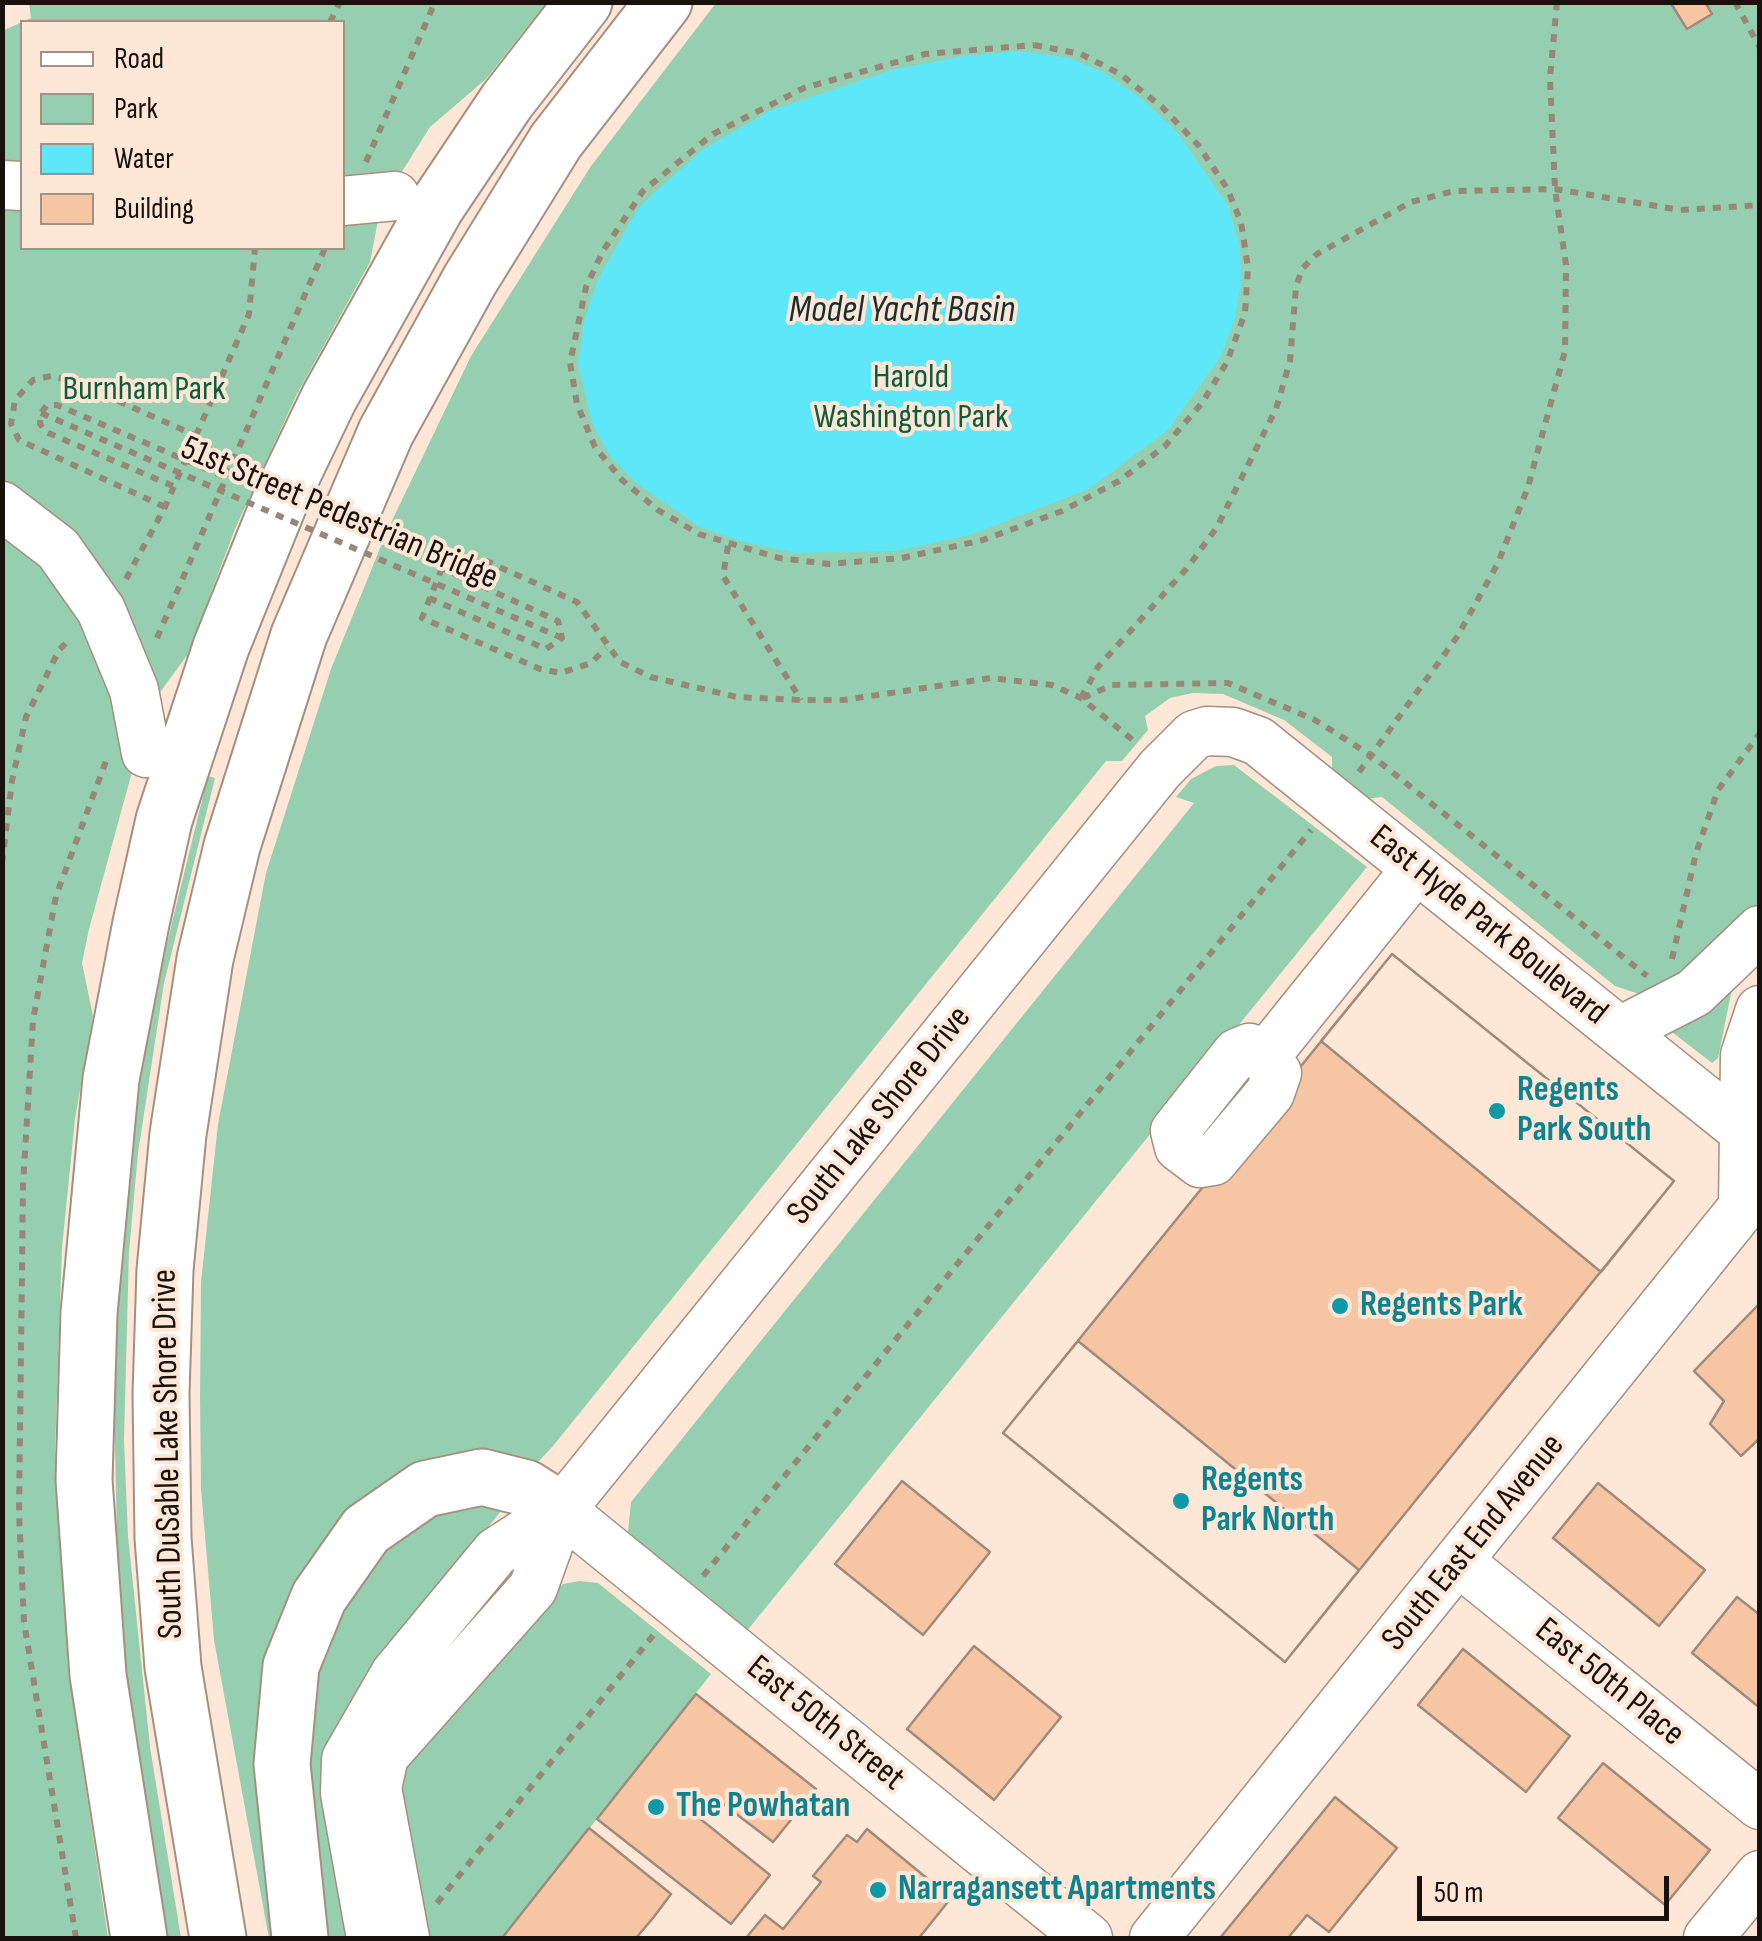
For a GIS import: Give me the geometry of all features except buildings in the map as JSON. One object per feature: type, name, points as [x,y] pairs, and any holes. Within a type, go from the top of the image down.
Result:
[{"type":"highway","name":"South DuSable Lake Shore Drive","points":[[139,1938],[98,1675],[84,1480],[89,1312],[111,1080],[156,854],[234,611],[329,398],[436,206],[507,101],[584,2]]},
{"type":"highway","name":"South DuSable Lake Shore Drive","points":[[218,1938],[173,1667],[163,1538],[161,1394],[165,1270],[178,1134],[204,960],[232,846],[299,636],[386,432],[470,280],[556,141],[664,2]]},
{"type":"highway","points":[[300,1938],[282,1764],[291,1666],[320,1596],[366,1530],[425,1489],[482,1477],[526,1488],[561,1510]]},
{"type":"street","points":[[2,506],[58,549],[101,610],[134,690],[146,753]]},
{"type":"street","name":"East Hyde Park Boulevard","points":[[1207,731],[1233,732],[1258,741],[1751,1137]]},
{"type":"street","name":"South Lake Shore Drive","points":[[405,1701],[533,1588],[561,1510],[1160,769],[1194,736],[1207,731]]},
{"type":"street","points":[[1264,1058],[1416,869]]},
{"type":"street","points":[[1620,1030],[1694,994],[1760,930]]},
{"type":"street","name":"South East End Avenue","points":[[1154,1938],[1743,1207],[1751,1137],[1745,1055],[1760,1010]]},
{"type":"street","name":"East 50th Street","points":[[561,1510],[1088,1938]]},
{"type":"street","name":"East 50th Place","points":[[1459,1562],[1760,1805]]},
{"type":"street","points":[[405,1701],[384,1756],[377,1788],[417,1925]]},
{"type":"street","points":[[371,1938],[344,1793],[346,1759],[360,1728],[405,1701]]},
{"type":"street","points":[[1708,1938],[1760,1875]]},
{"type":"path","points":[[362,199],[434,2]]},
{"type":"path","points":[[1372,756],[1457,636],[1498,563],[1528,487],[1564,351],[1566,265],[1555,189],[1550,78],[1556,2]]},
{"type":"path","points":[[1735,2],[1760,48]]},
{"type":"path","points":[[1034,45],[1081,54],[1120,74],[1198,145],[1226,188],[1241,222],[1248,268],[1245,313],[1227,362],[1202,404],[1165,446],[1118,481],[1062,511],[982,540],[902,558],[829,564],[728,546],[658,510],[622,480],[595,447],[577,404],[570,363],[586,288],[603,251],[644,192],[675,163],[713,134],[804,88],[924,54],[980,46],[1034,45]]},
{"type":"path","points":[[1082,698],[1098,667],[1198,553],[1242,479],[1276,409],[1290,360],[1296,288],[1302,270],[1317,254],[1411,202],[1454,191],[1555,189],[1680,210],[1760,205]]},
{"type":"path","points":[[2,864],[12,781],[26,717],[59,650],[101,610],[142,556],[249,314],[255,250]]},
{"type":"path","points":[[165,507],[19,440],[11,424],[15,400],[33,380],[51,376],[73,381],[197,436]]},
{"type":"path","name":"51st Street Pedestrian Bridge","points":[[173,486],[46,432],[40,424],[41,413],[47,406],[57,405],[226,476]]},
{"type":"path","name":"51st Street Pedestrian Bridge","points":[[41,413],[562,638]]},
{"type":"path","points":[[606,648],[591,663],[561,673],[540,669],[422,618],[452,546],[577,602],[606,648],[620,662],[651,677],[738,697],[801,700],[844,700],[991,678],[1052,685],[1082,698],[1136,744]]},
{"type":"path","points":[[728,546],[723,576],[801,700]]},
{"type":"path","name":"51st Street Pedestrian Bridge","points":[[442,568],[558,621],[562,638]]},
{"type":"path","name":"51st Street Pedestrian Bridge","points":[[429,598],[546,648],[562,638]]},
{"type":"path","points":[[1668,972],[1696,853],[1718,790],[1760,733]]},
{"type":"path","points":[[692,1587],[1315,826]]},
{"type":"path","points":[[417,1925],[656,1632]]},
{"type":"green space","name":"Burnham Park","points":[[29,3],[546,3],[486,79],[430,127],[381,205],[370,262],[297,394],[235,529],[188,654],[150,706],[89,929],[82,963],[93,1016],[75,1119],[62,1248],[55,1450],[68,1668],[108,1938],[3,1938],[2,31],[20,23],[20,250],[345,250],[345,20],[26,20],[31,18]]},
{"type":"green space","name":"Harold Washington Park","points":[[716,3],[1759,3],[1760,902],[1752,914],[1656,995],[1615,986],[1382,797],[1366,799],[1332,770],[1332,757],[1284,720],[1223,694],[1193,693],[1170,698],[1145,716],[1148,730],[1122,761],[1106,761],[538,1462],[490,1462],[307,1588],[283,1938],[269,1938],[214,1640],[201,1489],[200,1399],[201,1282],[218,1124],[266,873],[331,669],[387,531],[471,356],[591,166]]},
{"type":"green space","points":[[1234,765],[1367,867],[746,1632],[638,1545],[628,1532],[631,1502],[1194,803],[1176,797],[1191,779],[1216,766]]},
{"type":"green space","points":[[208,776],[215,778],[164,983],[138,1153],[129,1252],[124,1439],[128,1536],[150,1747],[181,1938],[168,1938],[127,1687],[118,1586],[113,1353],[135,1112],[153,1000]]},
{"type":"green space","points":[[1733,984],[1718,1058],[1712,1063],[1668,1029]]},
{"type":"green space","points":[[492,1500],[502,1510],[379,1660],[360,1938],[320,1938],[305,1693],[335,1611],[391,1539],[423,1517]]},
{"type":"green space","points":[[598,1583],[711,1674],[503,1938],[414,1938],[396,1756],[425,1729],[446,1724],[548,1598],[563,1584]]},
{"type":"water","name":"Model Yacht Basin","points":[[1021,51],[1069,58],[1103,72],[1142,99],[1177,132],[1229,207],[1240,248],[1241,283],[1235,319],[1221,356],[1168,430],[1089,489],[970,535],[896,551],[794,553],[740,541],[700,527],[636,483],[610,456],[593,425],[578,365],[584,321],[598,280],[638,208],[702,150],[769,111],[896,69],[964,56]]},
{"type":"place","name":"Regents Park South","points":[[1497,1111]]},
{"type":"place","name":"Regents Park","points":[[1340,1306]]},
{"type":"place","name":"Regents Park North","points":[[1181,1501]]},
{"type":"place","name":"The Powhatan","points":[[656,1807]]},
{"type":"place","name":"Narragansett Apartments","points":[[878,1890]]}]
